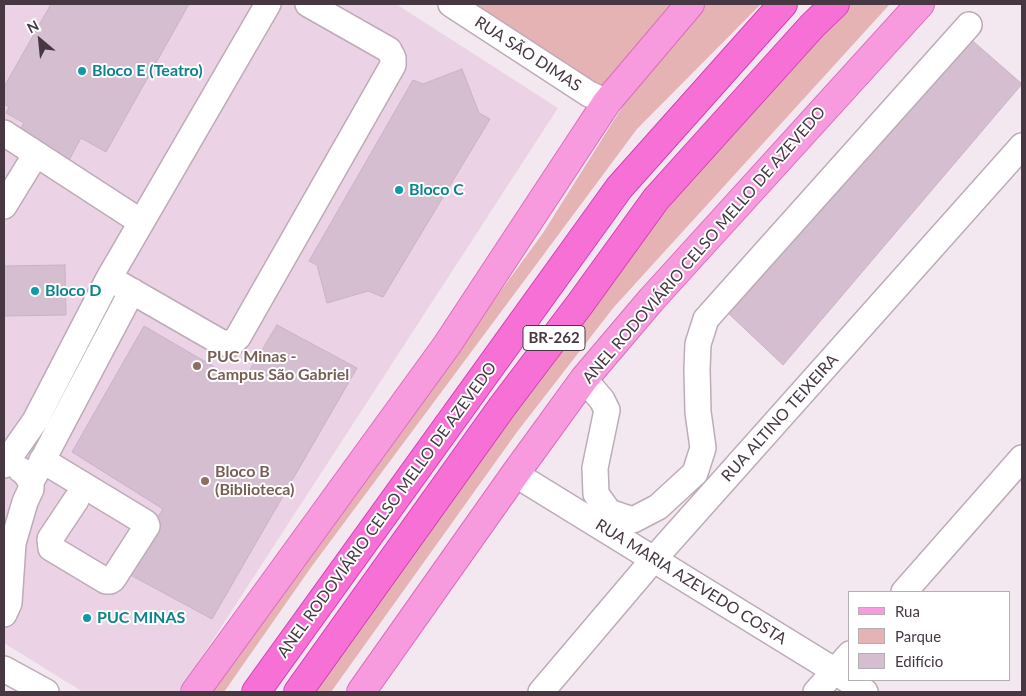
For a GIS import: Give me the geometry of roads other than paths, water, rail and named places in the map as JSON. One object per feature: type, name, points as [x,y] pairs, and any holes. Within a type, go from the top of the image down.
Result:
[{"type":"highway","name":"ANEL RODOVIÁRIO CELSO MELLO DE AZEVEDO","points":[[256,692],[619,188],[783,4]]},
{"type":"highway","name":"ANEL RODOVIÁRIO CELSO MELLO DE AZEVEDO","points":[[298,692],[502,406],[580,304],[656,199],[813,25],[835,4]]},
{"type":"main road","points":[[195,692],[448,345],[607,102],[690,4]]},
{"type":"main road","name":"ANEL RODOVIÁRIO CELSO MELLO DE AZEVEDO","points":[[361,692],[584,379],[658,293],[920,4]]},
{"type":"street","points":[[4,465],[35,421],[109,278],[268,4]]},
{"type":"street","points":[[109,278],[222,343],[232,343],[238,337],[393,65],[394,58],[389,50],[308,4]]},
{"type":"street","name":"RUA SÃO DIMAS","points":[[451,4],[589,94],[607,102]]},
{"type":"street","points":[[584,379],[602,400],[607,410],[595,468],[596,494],[609,512],[633,520],[658,507],[695,473],[703,448],[698,412],[697,369],[698,344],[706,319],[969,25]]},
{"type":"street","points":[[4,133],[141,222]]},
{"type":"street","name":"RUA ALTINO TEIXEIRA","points":[[540,692],[653,560],[1022,146]]},
{"type":"street","points":[[4,206],[36,154]]},
{"type":"street","points":[[20,497],[42,460],[132,291]]},
{"type":"street","points":[[905,591],[1022,458]]},
{"type":"street","points":[[42,460],[146,523],[147,526],[110,581],[106,581],[51,548],[50,539],[76,500]]},
{"type":"street","points":[[4,469],[9,467],[18,468],[26,474],[20,497],[13,543],[9,603],[4,614]]},
{"type":"street","name":"RUA MARIA AZEVEDO COSTA","points":[[515,474],[653,560],[842,663]]},
{"type":"street","points":[[816,692],[842,663]]},
{"type":"street","points":[[4,669],[46,692]]},
{"type":"street","name":"RUA MARIA AZEVEDO COSTA","points":[[856,681],[865,692]]},
{"type":"place","name":"Bloco E (Teatro)","points":[[82,71]]},
{"type":"place","name":"Bloco C","points":[[399,190]]},
{"type":"place","name":"Bloco D","points":[[35,291]]},
{"type":"place","name":"PUC Minas - Campus São Gabriel","points":[[197,366]]},
{"type":"place","name":"Bloco B (Biblioteca)","points":[[205,481]]},
{"type":"place","name":"PUC MINAS","points":[[87,618]]}]
